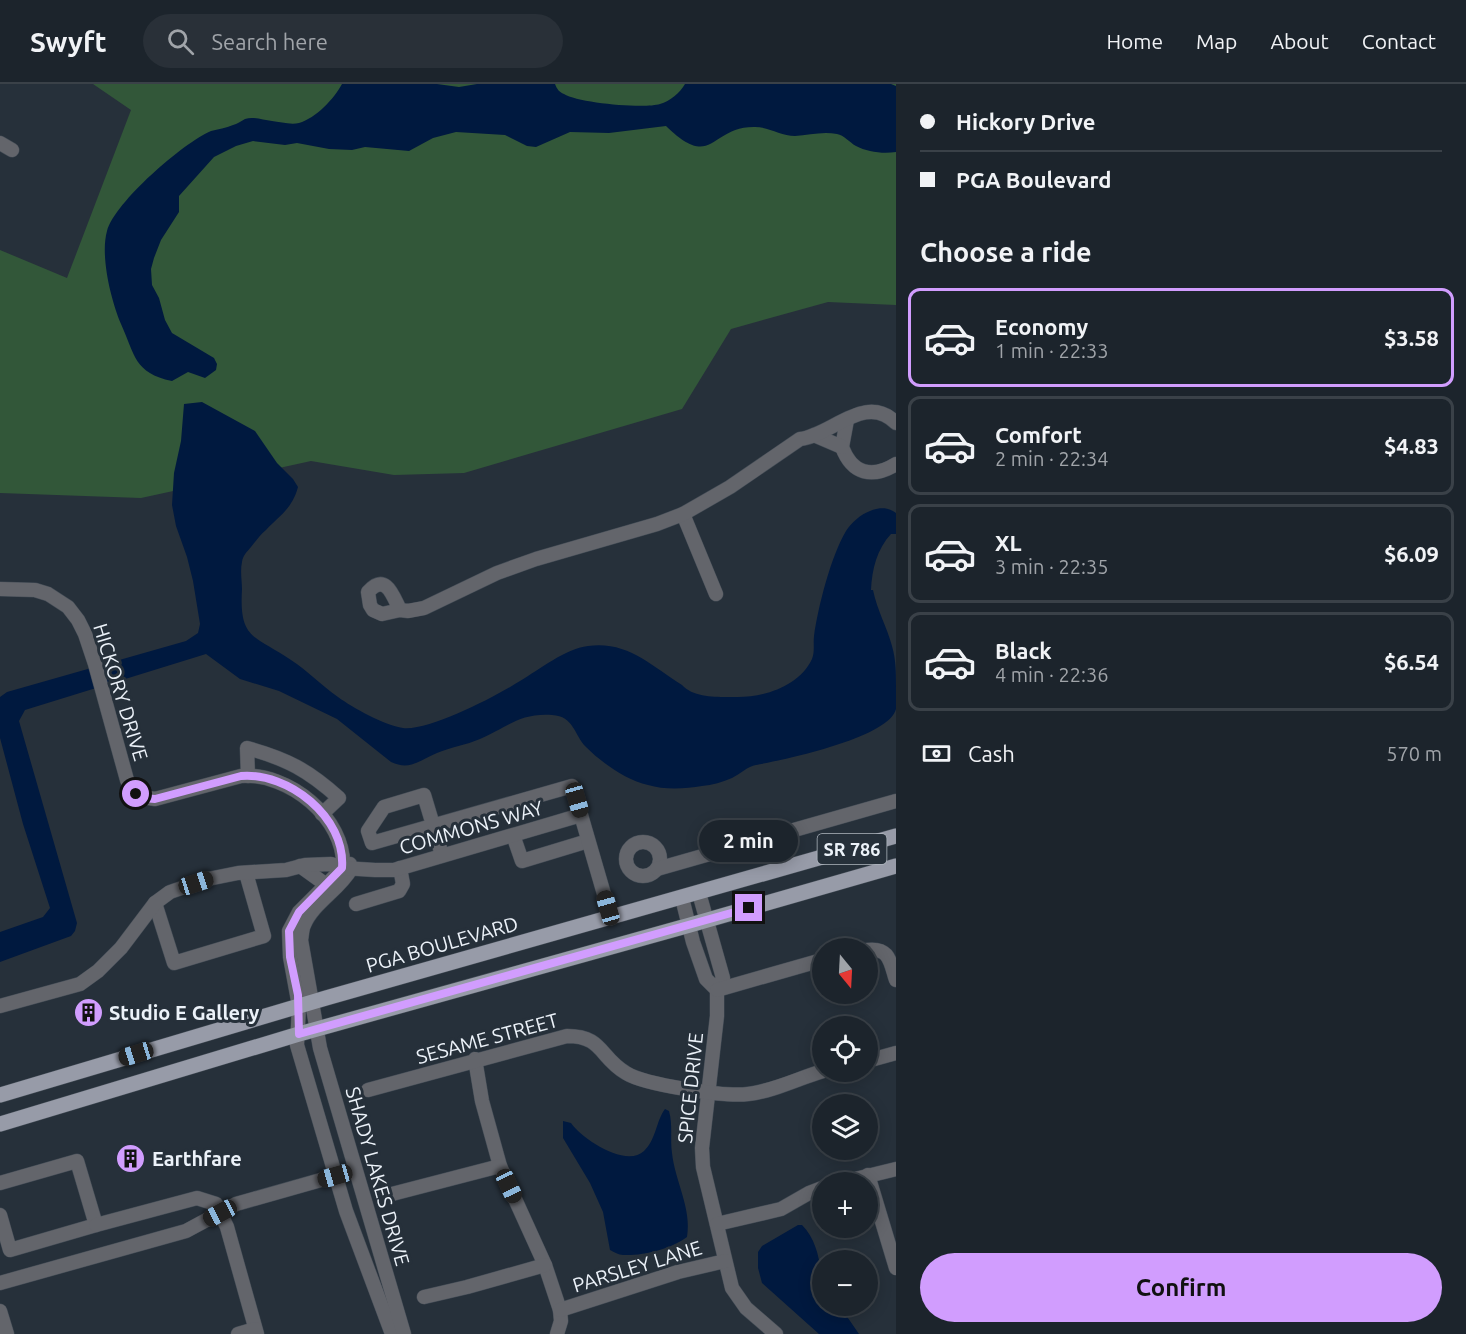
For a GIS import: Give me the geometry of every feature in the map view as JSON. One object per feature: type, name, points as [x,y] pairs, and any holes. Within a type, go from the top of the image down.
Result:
[{"type":"main road","name":"PGA BOULEVARD","points":[[0,1095],[306,1004],[896,836]]},
{"type":"main road","name":"SR 786","points":[[0,1124],[299,1034],[690,926],[896,866]]},
{"type":"street","points":[[400,610],[424,608],[468,586],[526,562],[657,524],[682,514],[730,487],[800,439],[814,435],[859,413],[876,411],[890,417],[896,423]]},
{"type":"street","points":[[847,420],[842,447],[851,464],[864,471],[879,472],[896,465]]},
{"type":"street","points":[[814,435],[842,447]]},
{"type":"street","points":[[682,514],[716,594]]},
{"type":"street","name":"HICKORY DRIVE","points":[[0,589],[35,590],[48,594],[62,602],[73,613],[82,627],[127,780],[136,794],[143,798],[155,799],[248,776],[262,777],[293,789],[326,818],[337,838],[347,868]]},
{"type":"street","points":[[248,776],[247,748],[278,756],[316,777],[339,798],[326,818]]},
{"type":"street","points":[[442,855],[433,825],[424,795],[384,807],[368,831],[372,843],[433,825],[572,786],[611,918]]},
{"type":"street","points":[[657,869],[896,801]]},
{"type":"street","name":"COMMONS WAY","points":[[0,1006],[80,984],[98,971],[122,948],[154,903],[170,892],[208,879],[331,864],[347,868],[375,870],[400,868],[581,815]]},
{"type":"street","points":[[513,835],[522,861],[588,841]]},
{"type":"street","points":[[300,866],[330,888]]},
{"type":"street","points":[[318,1029],[306,1004],[290,957],[289,931],[299,912],[330,888],[347,868]]},
{"type":"street","points":[[356,904],[399,891],[403,884],[400,868]]},
{"type":"street","points":[[154,903],[174,963],[264,936],[246,873]]},
{"type":"street","name":"SPICE DRIVE","points":[[699,893],[723,978],[717,990],[717,1016],[702,1157],[732,1288],[741,1302],[774,1334]]},
{"type":"street","points":[[682,898],[693,942],[706,979],[717,990],[812,963]]},
{"type":"street","points":[[878,949],[889,957],[896,980]]},
{"type":"street","points":[[299,1034],[306,1004]]},
{"type":"street","name":"SHADY LAKES DRIVE","points":[[318,1029],[320,1048],[404,1334]]},
{"type":"street","name":"SHADY LAKES DRIVE","points":[[299,1034],[297,1046],[335,1176],[392,1334]]},
{"type":"street","name":"SESAME STREET","points":[[368,1090],[475,1059],[492,1058],[567,1036],[582,1036],[597,1044],[613,1064],[636,1078],[652,1084],[708,1091]]},
{"type":"street","points":[[878,1058],[896,1053]]},
{"type":"street","points":[[475,1059],[482,1101],[500,1166],[545,1265],[560,1310],[561,1321],[557,1334]]},
{"type":"street","points":[[708,1091],[747,1095],[812,1075]]},
{"type":"street","points":[[0,1183],[77,1161],[96,1225]]},
{"type":"street","points":[[392,1194],[500,1166]]},
{"type":"street","points":[[878,1173],[896,1169]]},
{"type":"street","points":[[0,1283],[186,1232],[236,1204],[356,1170]]},
{"type":"street","points":[[717,1224],[781,1209],[812,1191]]},
{"type":"street","points":[[0,1215],[10,1250],[197,1198],[216,1204],[227,1227],[256,1331],[238,1334]]},
{"type":"street","points":[[878,1208],[896,1268]]},
{"type":"street","name":"PARSLEY LANE","points":[[560,1310],[678,1272],[725,1261]]},
{"type":"street","points":[[424,1297],[545,1265]]},
{"type":"street","points":[[0,1311],[7,1334]]},
{"type":"green space","points":[[93,84],[896,84],[896,305],[828,302],[731,329],[682,409],[464,473],[394,475],[311,461],[141,498],[0,493],[0,250],[67,278],[131,110]]},
{"type":"water","points":[[342,84],[437,84],[459,87],[477,84],[555,84],[559,91],[571,97],[640,106],[667,101],[685,84],[891,84],[896,86],[896,152],[881,153],[865,150],[844,137],[832,133],[790,136],[755,127],[729,133],[703,146],[693,145],[681,139],[666,126],[609,133],[570,132],[536,147],[527,146],[505,135],[456,132],[433,138],[409,151],[365,147],[352,150],[329,149],[297,143],[285,145],[253,141],[236,146],[214,157],[179,196],[179,212],[161,240],[151,269],[152,285],[172,333],[214,358],[217,364],[216,370],[205,378],[188,372],[172,381],[150,373],[143,368],[133,354],[110,291],[105,241],[113,219],[151,175],[199,138],[211,131],[248,118],[289,124],[305,121],[324,107]]},
{"type":"water","points":[[202,402],[255,431],[277,463],[298,487],[289,506],[243,557],[242,606],[246,627],[258,640],[297,664],[338,697],[378,720],[403,728],[429,724],[495,695],[570,651],[588,646],[602,645],[627,651],[699,695],[745,697],[779,689],[798,677],[812,659],[822,597],[835,554],[846,531],[863,514],[880,508],[896,513],[896,534],[891,534],[879,553],[874,567],[871,590],[873,590],[893,651],[896,671],[896,709],[889,720],[875,729],[834,746],[753,766],[732,778],[706,786],[654,787],[631,779],[599,759],[586,747],[569,722],[552,715],[522,719],[480,739],[442,751],[415,764],[404,765],[391,762],[337,719],[279,691],[240,679],[206,654],[25,710],[19,721],[77,923],[71,936],[0,962],[0,932],[43,917],[50,908],[23,824],[0,738],[0,697],[7,692],[186,641],[198,633],[200,624],[193,581],[172,505],[184,404]]},
{"type":"water","points":[[665,1109],[669,1111],[670,1116],[672,1153],[687,1216],[687,1237],[656,1251],[631,1255],[620,1254],[610,1250],[603,1212],[590,1183],[563,1138],[563,1121],[571,1123],[585,1137],[605,1149],[616,1154],[636,1155],[648,1147]]},
{"type":"water","points":[[798,1225],[802,1225],[809,1233],[816,1250],[812,1250],[812,1316],[847,1316],[859,1334],[819,1334],[762,1283],[758,1268],[758,1252],[762,1246]]},
{"type":"place","name":"Studio E Gallery","points":[[88,1012]]},
{"type":"place","name":"Earthfare","points":[[131,1158]]},
{"type":"route","points":[[136,794],[143,798],[155,799],[241,776],[255,776],[293,789],[329,821],[337,838],[343,862],[342,868],[299,912],[289,931],[288,949],[298,995],[299,1034],[749,908]]}]
